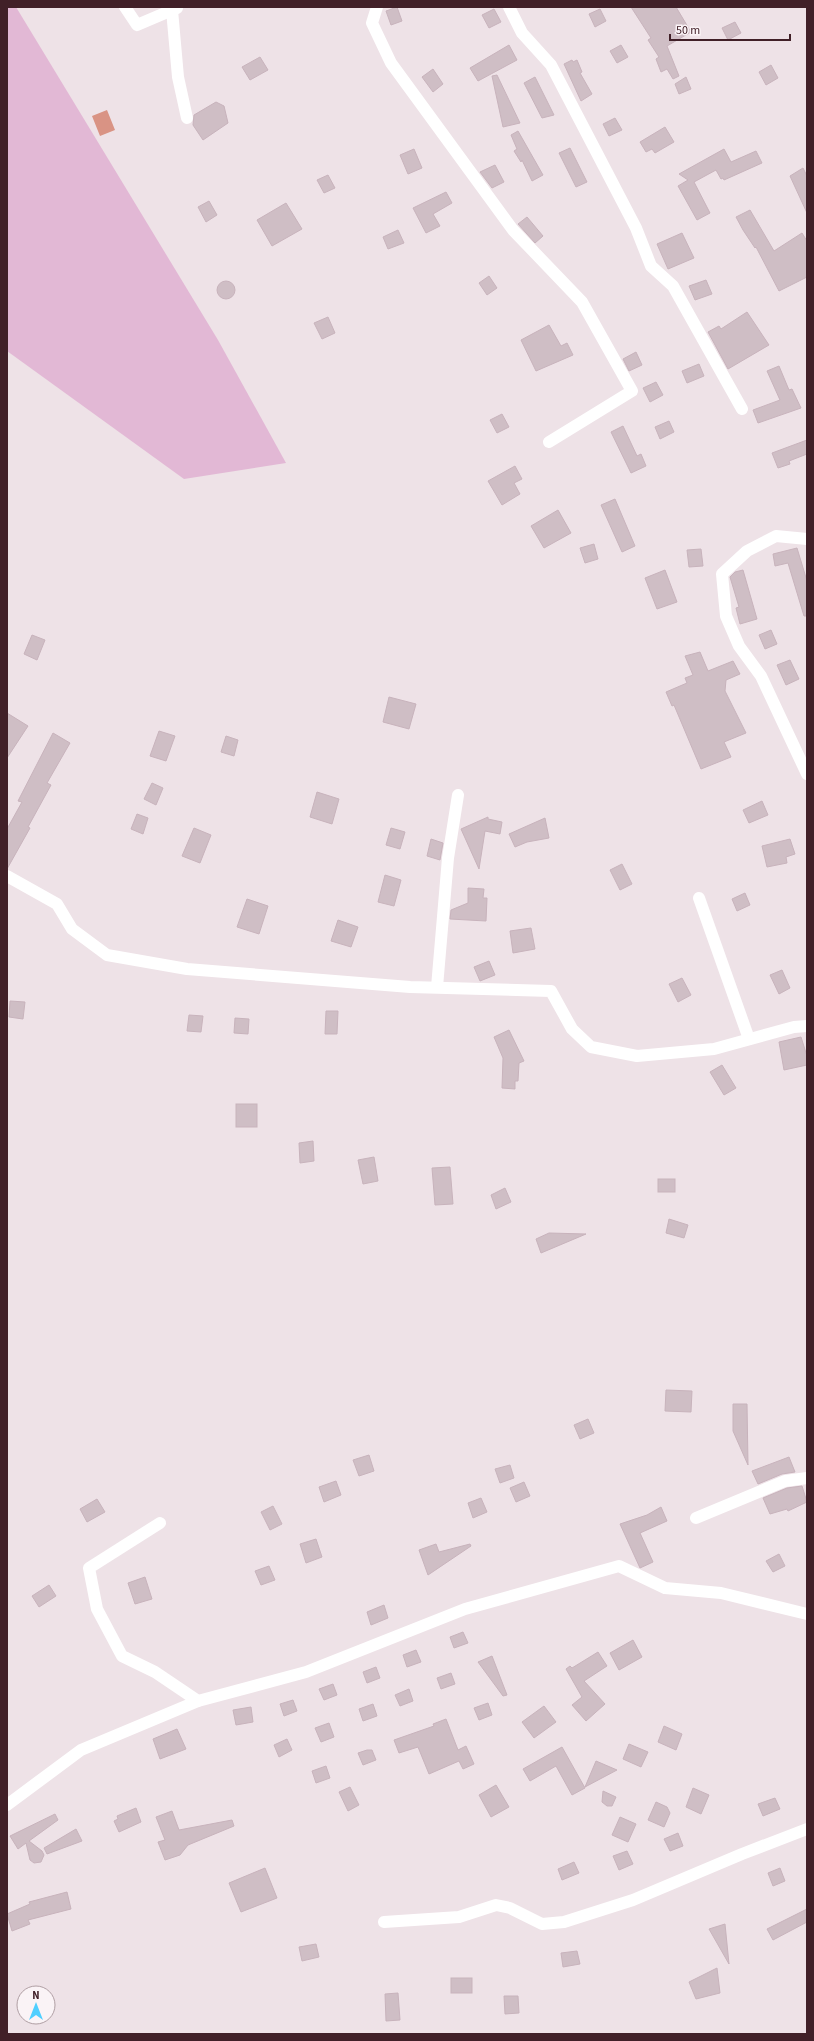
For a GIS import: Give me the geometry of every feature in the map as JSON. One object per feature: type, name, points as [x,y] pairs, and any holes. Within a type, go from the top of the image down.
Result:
[{"type":"street","points":[[125,7],[137,25],[175,9],[178,78],[187,118]]},
{"type":"street","points":[[377,7],[372,23],[391,63],[513,230],[582,302],[632,391],[549,442]]},
{"type":"street","points":[[509,7],[522,33],[551,65],[636,228],[651,266],[673,286],[742,409]]},
{"type":"street","points":[[807,539],[776,536],[747,552],[722,574],[726,616],[739,646],[761,676],[807,774]]},
{"type":"street","points":[[437,987],[448,858],[458,795]]},
{"type":"street","points":[[7,876],[57,904],[72,929],[107,955],[187,969],[437,987],[551,991],[572,1029],[591,1047],[637,1056],[714,1049],[794,1027],[807,1026]]},
{"type":"street","points":[[699,898],[749,1039]]},
{"type":"street","points":[[696,1518],[785,1481],[807,1478]]},
{"type":"street","points":[[160,1523],[89,1568],[97,1609],[122,1656],[155,1672],[198,1701]]},
{"type":"street","points":[[7,1805],[81,1750],[198,1701],[306,1672],[465,1609],[619,1566],[665,1588],[720,1593],[807,1614]]},
{"type":"street","points":[[384,1922],[459,1917],[496,1905],[510,1908],[542,1924],[564,1922],[633,1900],[742,1854],[807,1829]]},
{"type":"shaded area","points":[[7,7],[16,7],[218,340],[286,463],[184,479],[7,351]]},
{"type":"shaded area","points":[[107,110],[115,130],[100,136],[92,116]]},
{"type":"building","points":[[397,7],[402,21],[391,25],[386,11]]},
{"type":"building","points":[[631,7],[676,7],[691,32],[667,46],[679,76],[673,79],[667,69],[661,72],[656,59],[659,57],[648,40],[651,38]]},
{"type":"building","points":[[494,9],[501,22],[489,28],[482,15]]},
{"type":"building","points":[[600,9],[606,21],[595,27],[589,14]]},
{"type":"building","points":[[735,22],[741,33],[728,40],[722,28]]},
{"type":"building","points":[[509,45],[517,60],[478,81],[470,68]]},
{"type":"building","points":[[621,45],[628,57],[617,63],[610,51]]},
{"type":"building","points":[[260,57],[268,70],[250,80],[242,67]]},
{"type":"building","points":[[572,60],[573,62],[577,60],[582,72],[580,73],[592,94],[581,101],[564,64]]},
{"type":"building","points":[[771,65],[778,78],[766,85],[759,72]]},
{"type":"building","points":[[433,69],[443,84],[433,92],[422,77]]},
{"type":"building","points":[[497,75],[520,123],[503,127],[492,76]]},
{"type":"building","points":[[535,77],[554,115],[542,118],[524,83]]},
{"type":"building","points":[[686,77],[691,89],[679,94],[675,84]]},
{"type":"building","points":[[216,102],[224,106],[228,123],[203,140],[193,125],[194,115]]},
{"type":"building","points":[[615,118],[622,130],[609,136],[603,124]]},
{"type":"building","points":[[665,127],[674,142],[655,153],[652,149],[646,152],[640,142]]},
{"type":"building","points":[[518,131],[543,175],[532,181],[522,160],[521,162],[514,151],[517,149],[511,135]]},
{"type":"building","points":[[570,148],[587,182],[576,187],[559,153]]},
{"type":"building","points":[[414,149],[422,168],[408,174],[400,155]]},
{"type":"building","points":[[724,149],[731,162],[756,151],[762,163],[724,180],[723,178],[721,179],[716,170],[694,182],[710,213],[697,220],[678,186],[688,180],[679,174]]},
{"type":"building","points":[[495,165],[504,182],[492,188],[480,172]]},
{"type":"building","points":[[803,168],[807,176],[807,213],[790,176]]},
{"type":"building","points":[[328,175],[335,188],[324,193],[317,180]]},
{"type":"building","points":[[446,192],[452,203],[433,214],[440,226],[426,233],[413,208]]},
{"type":"building","points":[[209,201],[217,215],[206,222],[198,207]]},
{"type":"building","points":[[286,203],[302,229],[272,246],[257,220]]},
{"type":"building","points":[[750,210],[774,251],[802,233],[807,241],[807,277],[779,291],[756,247],[755,248],[736,217]]},
{"type":"building","points":[[527,217],[543,236],[535,243],[518,224]]},
{"type":"building","points":[[398,230],[404,243],[388,249],[383,237]]},
{"type":"building","points":[[682,233],[694,258],[668,269],[657,244]]},
{"type":"building","points":[[489,276],[497,288],[487,295],[479,283]]},
{"type":"building","points":[[706,280],[712,294],[695,300],[689,286]]},
{"type":"building","points":[[222,281],[230,281],[235,286],[233,297],[230,299],[222,299],[217,294],[217,286]]},
{"type":"building","points":[[747,312],[769,345],[728,369],[708,332],[719,326],[721,329]]},
{"type":"building","points":[[328,317],[335,333],[322,339],[314,323]]},
{"type":"building","points":[[549,325],[561,346],[567,343],[573,355],[536,371],[521,340]]},
{"type":"building","points":[[636,352],[642,365],[629,371],[623,359]]},
{"type":"building","points":[[699,364],[704,376],[687,383],[682,371]]},
{"type":"building","points":[[779,366],[789,390],[792,389],[801,408],[758,423],[753,410],[780,400],[767,371]]},
{"type":"building","points":[[656,382],[663,395],[650,402],[643,388]]},
{"type":"building","points":[[502,414],[509,427],[497,433],[490,420]]},
{"type":"building","points":[[669,421],[674,432],[660,439],[655,427]]},
{"type":"building","points":[[623,426],[637,456],[641,454],[646,466],[631,473],[611,432]]},
{"type":"building","points":[[807,440],[807,454],[789,461],[790,464],[778,468],[772,453]]},
{"type":"building","points":[[515,466],[522,479],[514,483],[520,494],[502,505],[488,481]]},
{"type":"building","points":[[615,499],[635,546],[622,552],[601,505]]},
{"type":"building","points":[[558,510],[571,533],[544,548],[531,526]]},
{"type":"building","points":[[594,544],[598,559],[585,563],[580,548]]},
{"type":"building","points":[[797,548],[807,581],[807,616],[804,616],[788,563],[775,566],[773,554]]},
{"type":"building","points":[[701,549],[703,566],[689,567],[687,550]]},
{"type":"building","points":[[665,570],[677,602],[657,609],[645,578]]},
{"type":"building","points":[[743,570],[757,619],[740,624],[736,608],[739,607],[730,577],[735,572]]},
{"type":"building","points":[[771,630],[777,644],[765,649],[759,635]]},
{"type":"building","points":[[32,635],[45,640],[37,660],[24,654]]},
{"type":"building","points":[[700,652],[708,671],[733,661],[740,674],[726,680],[725,691],[746,733],[724,742],[731,757],[701,769],[674,705],[672,706],[666,692],[687,683],[685,678],[693,675],[685,656]]},
{"type":"building","points":[[790,660],[799,679],[786,685],[777,665]]},
{"type":"building","points":[[389,697],[416,704],[409,729],[383,722]]},
{"type":"building","points":[[7,713],[28,726],[7,758]]},
{"type":"building","points":[[159,731],[175,736],[166,761],[150,756]]},
{"type":"building","points":[[53,733],[70,743],[47,783],[51,785],[28,827],[30,828],[7,869],[7,829],[22,802],[18,801]]},
{"type":"building","points":[[226,736],[238,740],[234,756],[221,752]]},
{"type":"building","points":[[152,783],[163,788],[156,805],[144,799]]},
{"type":"building","points":[[317,792],[339,799],[332,824],[310,817]]},
{"type":"building","points":[[762,801],[768,815],[749,823],[743,810]]},
{"type":"building","points":[[137,814],[148,818],[143,834],[131,829]]},
{"type":"building","points":[[488,817],[488,819],[502,822],[500,834],[485,831],[479,869],[461,829]]},
{"type":"building","points":[[545,818],[549,838],[527,842],[515,847],[509,834]]},
{"type":"building","points":[[194,828],[211,835],[200,863],[182,856]]},
{"type":"building","points":[[391,828],[405,832],[400,849],[386,845]]},
{"type":"building","points":[[431,839],[443,843],[440,860],[427,856]]},
{"type":"building","points":[[790,839],[795,854],[786,857],[787,863],[767,867],[762,846]]},
{"type":"building","points":[[622,864],[632,884],[620,890],[610,870]]},
{"type":"building","points":[[385,875],[401,880],[394,906],[378,902]]},
{"type":"building","points":[[468,888],[484,889],[483,898],[487,898],[486,921],[450,919],[451,910],[468,903]]},
{"type":"building","points":[[745,893],[750,905],[737,911],[732,899]]},
{"type":"building","points":[[247,899],[268,906],[259,934],[237,927]]},
{"type":"building","points":[[338,920],[358,927],[351,947],[331,941]]},
{"type":"building","points":[[531,928],[535,949],[513,953],[510,931]]},
{"type":"building","points":[[489,961],[495,975],[480,981],[474,967]]},
{"type":"building","points":[[782,970],[790,988],[779,994],[770,975]]},
{"type":"building","points":[[682,978],[691,995],[678,1002],[669,984]]},
{"type":"building","points":[[10,1001],[25,1002],[23,1019],[9,1017]]},
{"type":"building","points":[[326,1011],[338,1011],[337,1034],[325,1034]]},
{"type":"building","points":[[189,1015],[203,1016],[201,1032],[187,1031]]},
{"type":"building","points":[[235,1018],[249,1019],[248,1034],[234,1033]]},
{"type":"building","points":[[509,1030],[524,1061],[519,1063],[518,1081],[515,1081],[515,1089],[502,1088],[503,1058],[494,1037]]},
{"type":"building","points":[[801,1037],[807,1056],[807,1065],[784,1070],[779,1042]]},
{"type":"building","points":[[722,1065],[736,1088],[724,1095],[710,1072]]},
{"type":"building","points":[[236,1104],[257,1104],[257,1127],[236,1127]]},
{"type":"building","points":[[313,1141],[314,1161],[300,1163],[299,1143]]},
{"type":"building","points":[[374,1157],[378,1181],[363,1184],[358,1160]]},
{"type":"building","points":[[450,1167],[453,1204],[435,1205],[432,1168]]},
{"type":"building","points":[[658,1179],[675,1179],[675,1192],[658,1192]]},
{"type":"building","points":[[505,1188],[511,1202],[496,1209],[491,1195]]},
{"type":"building","points":[[669,1219],[688,1225],[684,1238],[666,1233]]},
{"type":"building","points":[[549,1233],[586,1234],[541,1253],[536,1239]]},
{"type":"building","points":[[666,1390],[692,1391],[691,1412],[665,1411]]},
{"type":"building","points":[[733,1404],[747,1404],[748,1465],[733,1431]]},
{"type":"building","points":[[588,1419],[594,1433],[580,1439],[574,1425]]},
{"type":"building","points":[[369,1455],[374,1471],[359,1476],[353,1460]]},
{"type":"building","points":[[789,1457],[795,1472],[782,1474],[758,1484],[752,1471]]},
{"type":"building","points":[[510,1465],[514,1478],[500,1483],[495,1469]]},
{"type":"building","points":[[336,1481],[341,1495],[324,1502],[319,1487]]},
{"type":"building","points":[[524,1482],[530,1496],[516,1502],[510,1488]]},
{"type":"building","points":[[802,1486],[807,1502],[788,1511],[787,1509],[770,1514],[763,1498],[787,1488]]},
{"type":"building","points":[[481,1498],[487,1512],[473,1518],[468,1503]]},
{"type":"building","points":[[97,1499],[105,1512],[87,1522],[80,1509]]},
{"type":"building","points":[[273,1506],[282,1524],[270,1530],[261,1512]]},
{"type":"building","points":[[661,1507],[667,1521],[640,1533],[653,1562],[640,1568],[620,1524],[647,1515]]},
{"type":"building","points":[[316,1539],[322,1557],[306,1563],[300,1544]]},
{"type":"building","points":[[436,1544],[439,1552],[470,1544],[471,1546],[428,1575],[419,1550]]},
{"type":"building","points":[[779,1554],[785,1566],[773,1572],[766,1561]]},
{"type":"building","points":[[269,1566],[275,1580],[261,1585],[255,1571]]},
{"type":"building","points":[[145,1577],[152,1599],[135,1604],[128,1583]]},
{"type":"building","points":[[49,1585],[56,1596],[39,1607],[32,1596]]},
{"type":"building","points":[[384,1605],[388,1618],[371,1625],[367,1612]]},
{"type":"building","points":[[463,1632],[468,1643],[454,1648],[450,1637]]},
{"type":"building","points":[[633,1640],[642,1657],[619,1670],[610,1653]]},
{"type":"building","points":[[416,1650],[421,1662],[407,1667],[403,1655]]},
{"type":"building","points":[[598,1652],[607,1666],[584,1681],[605,1704],[586,1721],[572,1705],[582,1697],[566,1669],[570,1666],[572,1668]]},
{"type":"building","points":[[492,1656],[507,1695],[503,1696],[478,1662]]},
{"type":"building","points":[[376,1667],[380,1678],[367,1683],[363,1672]]},
{"type":"building","points":[[451,1673],[455,1684],[441,1689],[437,1678]]},
{"type":"building","points":[[333,1684],[337,1695],[324,1700],[319,1689]]},
{"type":"building","points":[[409,1689],[413,1701],[400,1706],[395,1695]]},
{"type":"building","points":[[293,1700],[297,1711],[284,1716],[280,1704]]},
{"type":"building","points":[[488,1703],[492,1715],[479,1720],[474,1708]]},
{"type":"building","points":[[373,1704],[377,1716],[363,1721],[359,1709]]},
{"type":"building","points":[[544,1706],[556,1722],[534,1738],[522,1722]]},
{"type":"building","points":[[251,1707],[253,1722],[236,1725],[233,1710]]},
{"type":"building","points":[[446,1719],[458,1750],[466,1746],[474,1764],[463,1769],[459,1761],[429,1774],[418,1747],[399,1753],[394,1740],[434,1726],[433,1724]]},
{"type":"building","points":[[329,1723],[334,1737],[321,1742],[315,1728]]},
{"type":"building","points":[[664,1726],[682,1734],[676,1750],[658,1742]]},
{"type":"building","points":[[177,1729],[186,1749],[160,1759],[153,1739]]},
{"type":"building","points":[[287,1739],[292,1750],[279,1757],[274,1745]]},
{"type":"building","points":[[629,1744],[648,1752],[641,1767],[623,1759]]},
{"type":"building","points":[[562,1747],[585,1788],[572,1795],[556,1766],[530,1781],[523,1769]]},
{"type":"building","points":[[372,1750],[376,1760],[363,1765],[358,1753]]},
{"type":"building","points":[[596,1761],[617,1770],[585,1787]]},
{"type":"building","points":[[326,1766],[330,1778],[316,1783],[312,1771]]},
{"type":"building","points":[[496,1785],[509,1807],[491,1817],[479,1795]]},
{"type":"building","points":[[350,1787],[359,1805],[348,1811],[339,1792]]},
{"type":"building","points":[[693,1788],[709,1795],[701,1814],[686,1807]]},
{"type":"building","points":[[603,1791],[616,1797],[612,1806],[607,1806],[602,1802]]},
{"type":"building","points":[[775,1798],[780,1809],[763,1816],[758,1804]]},
{"type":"building","points":[[656,1802],[667,1807],[670,1813],[664,1827],[648,1820]]},
{"type":"building","points":[[136,1808],[141,1822],[119,1832],[114,1821],[118,1819],[117,1816]]},
{"type":"building","points":[[172,1811],[179,1830],[232,1820],[234,1826],[188,1845],[180,1855],[165,1860],[158,1842],[165,1840],[156,1817]]},
{"type":"building","points":[[55,1814],[58,1820],[29,1841],[42,1851],[44,1855],[41,1862],[34,1863],[30,1860],[26,1843],[18,1849],[10,1836]]},
{"type":"building","points":[[620,1817],[636,1824],[628,1842],[612,1835]]},
{"type":"building","points":[[76,1829],[82,1841],[47,1854],[44,1848]]},
{"type":"building","points":[[678,1833],[683,1846],[670,1851],[664,1839]]},
{"type":"building","points":[[627,1851],[633,1864],[619,1870],[613,1856]]},
{"type":"building","points":[[574,1862],[579,1873],[562,1880],[558,1869]]},
{"type":"building","points":[[265,1868],[277,1898],[241,1912],[229,1883]]},
{"type":"building","points":[[780,1868],[785,1881],[773,1886],[768,1873]]},
{"type":"building","points":[[67,1892],[71,1909],[28,1920],[30,1924],[12,1931],[7,1914],[30,1904],[29,1902]]},
{"type":"building","points":[[807,1909],[807,1922],[773,1940],[767,1929]]},
{"type":"building","points":[[725,1924],[729,1964],[709,1929]]},
{"type":"building","points":[[316,1944],[319,1957],[302,1961],[299,1947]]},
{"type":"building","points":[[577,1951],[580,1964],[563,1967],[561,1953]]},
{"type":"building","points":[[717,1968],[720,1993],[696,1999],[689,1982]]},
{"type":"building","points":[[451,1978],[472,1978],[472,1993],[451,1993]]},
{"type":"building","points":[[398,1993],[400,2020],[386,2021],[385,1994]]},
{"type":"building","points":[[504,1996],[518,1996],[519,2013],[505,2014]]}]
